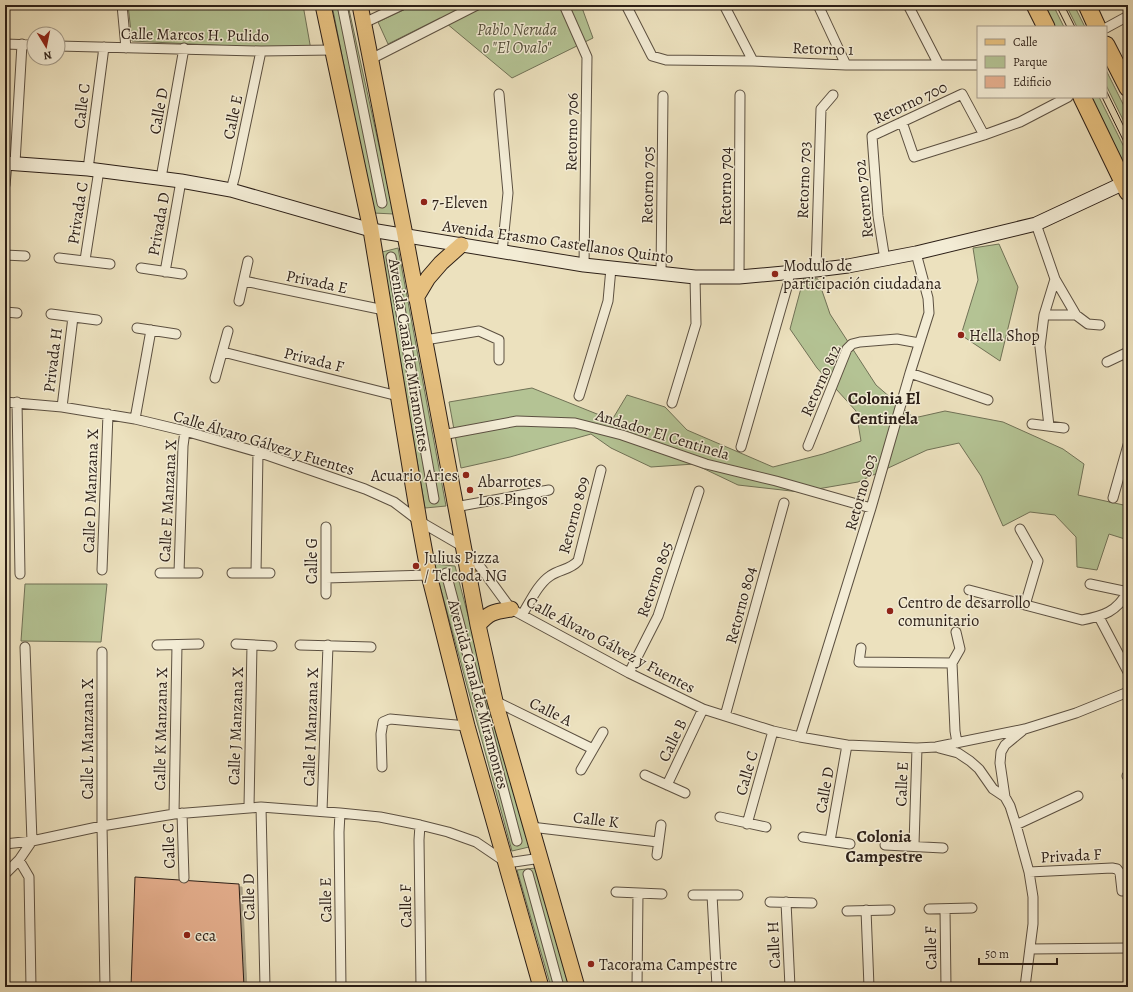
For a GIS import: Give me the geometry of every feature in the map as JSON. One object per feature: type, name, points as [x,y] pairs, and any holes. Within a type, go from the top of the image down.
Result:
[{"type":"highway","points":[[1035,5],[1046,26]]},
{"type":"highway","points":[[1086,5],[1096,26]]},
{"type":"highway","points":[[1107,47],[1128,88]]},
{"type":"highway","points":[[1082,98],[1126,188]]},
{"type":"main road","name":"Avenida Canal de Miramontes","points":[[323,5],[371,230],[429,575],[468,726],[541,987]]},
{"type":"main road","name":"Avenida Canal de Miramontes","points":[[360,5],[425,340],[462,546],[478,625],[495,701],[577,987]]},
{"type":"main road","points":[[416,298],[428,278],[441,263],[461,245]]},
{"type":"main road","points":[[478,625],[488,614],[497,611],[517,612]]},
{"type":"street","points":[[122,5],[126,48]]},
{"type":"street","points":[[342,5],[382,203]]},
{"type":"street","points":[[364,23],[402,5]]},
{"type":"street","points":[[371,59],[477,5]]},
{"type":"street","name":"Retorno 706","points":[[564,5],[587,57],[584,265]]},
{"type":"street","name":"Retorno 1","points":[[626,5],[652,56],[666,60],[753,61],[846,65],[977,65]]},
{"type":"street","points":[[724,5],[753,61]]},
{"type":"street","points":[[818,5],[846,65]]},
{"type":"street","points":[[908,5],[939,65]]},
{"type":"street","points":[[1107,27],[1128,16]]},
{"type":"street","points":[[5,44],[26,44]]},
{"type":"street","points":[[5,185],[9,163],[22,44]]},
{"type":"street","name":"Calle Marcos H. Pulido","points":[[66,46],[332,50]]},
{"type":"street","name":"Calle C","points":[[93,169],[104,47]]},
{"type":"street","name":"Calle D","points":[[161,178],[184,48]]},
{"type":"street","name":"Calle E","points":[[231,190],[261,50]]},
{"type":"street","points":[[499,94],[508,193],[502,252]]},
{"type":"street","name":"Retorno 700","points":[[872,136],[962,94],[984,135]]},
{"type":"street","name":"Retorno 704","points":[[739,277],[740,95]]},
{"type":"street","name":"Retorno 703","points":[[816,270],[821,109],[833,95]]},
{"type":"street","name":"Retorno 705","points":[[661,274],[663,96]]},
{"type":"street","points":[[902,122],[914,157],[1020,122],[1066,98]]},
{"type":"street","name":"Retorno 702","points":[[872,136],[878,216],[885,260]]},
{"type":"street","name":"Avenida Erasmo Castellanos Quinto","points":[[9,163],[93,169],[181,181],[231,190],[371,230],[584,265],[695,277],[739,277],[789,273],[885,260],[1036,224],[1126,188]]},
{"type":"street","name":"Privada C","points":[[85,260],[93,169]]},
{"type":"street","name":"Privada D","points":[[165,272],[181,181]]},
{"type":"street","points":[[1036,224],[1055,280],[1076,315],[1088,324],[1100,325]]},
{"type":"street","name":"Retorno 803","points":[[800,737],[871,508],[929,313],[928,298],[916,253]]},
{"type":"street","points":[[5,255],[25,256]]},
{"type":"street","points":[[391,257],[434,500]]},
{"type":"street","name":"Privada C","points":[[59,258],[110,264]]},
{"type":"street","points":[[239,302],[248,261]]},
{"type":"street","name":"Privada D","points":[[141,268],[182,274]]},
{"type":"street","points":[[579,396],[608,301],[611,268]]},
{"type":"street","points":[[740,447],[788,284],[789,273]]},
{"type":"street","points":[[672,403],[696,324],[695,277]]},
{"type":"street","points":[[1049,426],[1040,347],[1044,315],[1055,280]]},
{"type":"street","name":"Privada E","points":[[244,281],[384,310]]},
{"type":"street","points":[[5,312],[17,313]]},
{"type":"street","name":"Privada H","points":[[51,314],[97,320]]},
{"type":"street","points":[[1044,315],[1076,315]]},
{"type":"street","name":"Privada H","points":[[62,407],[73,317]]},
{"type":"street","points":[[138,328],[176,334]]},
{"type":"street","points":[[135,419],[151,330]]},
{"type":"street","points":[[215,378],[228,331]]},
{"type":"street","points":[[425,340],[479,331],[500,340],[499,360]]},
{"type":"street","name":"Retorno 812","points":[[808,446],[847,349],[852,344],[897,339],[919,343]]},
{"type":"street","name":"Privada F","points":[[223,352],[398,396]]},
{"type":"street","points":[[1107,362],[1128,352]]},
{"type":"street","points":[[910,373],[988,400]]},
{"type":"street","name":"Calle Álvaro Gálvez y Fuentes","points":[[5,402],[62,407],[108,414],[185,430],[258,452],[365,489],[394,502],[419,521],[462,546],[517,612],[629,673],[704,709],[773,731],[847,745],[917,748],[936,747],[1025,729],[1076,713],[1128,692]]},
{"type":"street","points":[[17,402],[20,574]]},
{"type":"street","name":"Calle D Manzana X","points":[[102,570],[108,414]]},
{"type":"street","name":"Andador El Centinela","points":[[442,435],[517,421],[574,423],[622,435],[706,464],[776,481],[871,508]]},
{"type":"street","points":[[1032,424],[1064,428]]},
{"type":"street","name":"Calle E Manzana X","points":[[178,573],[183,446],[185,430]]},
{"type":"street","points":[[1113,498],[1128,445]]},
{"type":"street","points":[[256,573],[258,452]]},
{"type":"street","name":"Retorno 809","points":[[517,612],[545,580],[551,575],[573,566],[578,561],[601,470]]},
{"type":"street","points":[[455,508],[549,490]]},
{"type":"street","name":"Retorno 805","points":[[629,673],[658,616],[699,491]]},
{"type":"street","name":"Retorno 804","points":[[725,716],[784,503]]},
{"type":"street","name":"Calle G","points":[[326,527],[326,594]]},
{"type":"street","points":[[1020,529],[1038,561],[1025,605]]},
{"type":"street","points":[[160,573],[198,573]]},
{"type":"street","points":[[232,573],[270,573]]},
{"type":"street","points":[[446,573],[517,841]]},
{"type":"street","points":[[326,578],[429,575]]},
{"type":"street","points":[[969,590],[989,591],[1025,605],[1082,620],[1099,617],[1116,608],[1128,592],[1090,584]]},
{"type":"street","points":[[1099,617],[1128,672]]},
{"type":"street","points":[[956,632],[960,649],[952,663],[955,731],[957,743]]},
{"type":"street","points":[[157,645],[199,644]]},
{"type":"street","points":[[236,644],[272,646]]},
{"type":"street","name":"Calle K Manzana X","points":[[177,645],[178,813]]},
{"type":"street","name":"Calle J Manzana X","points":[[249,807],[252,645]]},
{"type":"street","points":[[300,645],[371,648]]},
{"type":"street","name":"Calle I Manzana X","points":[[322,811],[328,645]]},
{"type":"street","points":[[5,874],[19,860],[32,842],[25,647]]},
{"type":"street","points":[[861,648],[859,662],[952,663]]},
{"type":"street","name":"Calle L Manzana X","points":[[102,652],[102,826]]},
{"type":"street","name":"Calle A","points":[[495,701],[593,749]]},
{"type":"street","name":"Calle B","points":[[667,785],[704,709]]},
{"type":"street","points":[[382,768],[381,734],[384,722],[390,719],[468,726]]},
{"type":"street","points":[[1024,987],[1033,924],[1033,898],[1029,872],[1010,806],[1005,797],[1000,763],[1001,752],[1005,745],[1025,729]]},
{"type":"street","name":"Calle C","points":[[747,824],[773,731]]},
{"type":"street","points":[[581,770],[603,732]]},
{"type":"street","name":"Calle D","points":[[830,841],[847,745]]},
{"type":"street","points":[[936,747],[950,750],[964,756],[979,769],[993,789],[1005,797]]},
{"type":"street","name":"Calle E","points":[[914,845],[917,748]]},
{"type":"street","name":"Calle B","points":[[645,775],[685,793]]},
{"type":"street","points":[[1016,826],[1078,796]]},
{"type":"street","points":[[5,844],[32,842],[102,826],[178,813],[261,807],[340,813],[420,825],[448,832],[476,842],[506,863],[541,858]]},
{"type":"street","name":"Calle D","points":[[261,807],[265,987]]},
{"type":"street","name":"Calle C","points":[[178,813],[184,878]]},
{"type":"street","name":"Calle E","points":[[340,813],[339,832],[342,987]]},
{"type":"street","points":[[720,817],[766,827]]},
{"type":"street","name":"Calle F","points":[[420,825],[421,987]]},
{"type":"street","points":[[657,855],[661,825]]},
{"type":"street","points":[[102,826],[105,987]]},
{"type":"street","name":"Calle K","points":[[531,827],[658,842]]},
{"type":"street","points":[[802,837],[850,844]]},
{"type":"street","points":[[885,845],[914,845],[943,848]]},
{"type":"street","points":[[19,860],[29,877],[31,987]]},
{"type":"street","name":"Privada F","points":[[1029,872],[1117,869],[1120,873],[1122,891]]},
{"type":"street","points":[[528,874],[559,987]]},
{"type":"street","points":[[616,892],[662,894]]},
{"type":"street","points":[[637,987],[638,893]]},
{"type":"street","points":[[693,895],[738,895]]},
{"type":"street","points":[[712,895],[717,987]]},
{"type":"street","name":"Calle H","points":[[770,902],[812,903]]},
{"type":"street","name":"Calle H","points":[[786,902],[790,987]]},
{"type":"street","name":"Calle F","points":[[929,910],[972,908]]},
{"type":"street","name":"Calle F","points":[[945,909],[946,987]]},
{"type":"street","points":[[866,910],[869,987]]},
{"type":"street","points":[[847,911],[890,910]]},
{"type":"street","points":[[1030,949],[1128,948]]},
{"type":"green space","points":[[128,5],[303,5],[311,50],[132,41]]},
{"type":"green space","points":[[332,5],[348,5],[394,214],[373,213]]},
{"type":"green space","name":"Pablo Neruda o \"El Ovalo\"","points":[[414,5],[581,5],[593,38],[512,78],[440,18],[388,44],[378,22]]},
{"type":"green space","points":[[1044,5],[1053,5],[1064,26],[1054,26]]},
{"type":"green space","points":[[1066,5],[1074,5],[1084,26],[1076,26]]},
{"type":"green space","points":[[1107,72],[1128,114],[1128,130],[1107,87]]},
{"type":"green space","points":[[1090,98],[1100,98],[1128,155],[1128,175]]},
{"type":"green space","points":[[999,244],[1018,287],[1000,361],[961,335],[978,280],[973,248]]},
{"type":"green space","points":[[398,248],[446,506],[425,508],[382,252]]},
{"type":"green space","points":[[804,277],[818,279],[830,314],[876,385],[914,418],[945,411],[1003,422],[1063,449],[1084,464],[1078,495],[1128,506],[1128,540],[1109,534],[1097,570],[1077,567],[1076,537],[1055,515],[1030,512],[1003,526],[981,476],[959,443],[927,450],[858,482],[800,492],[738,485],[694,464],[651,467],[611,448],[591,434],[510,457],[461,468],[449,402],[532,388],[612,420],[627,395],[665,407],[687,430],[773,467],[823,454],[861,441],[856,411],[817,368],[790,329]]},
{"type":"green space","points":[[434,564],[455,566],[529,847],[512,851]]},
{"type":"green space","points":[[25,584],[107,584],[101,642],[21,641]]},
{"type":"green space","points":[[536,868],[569,987],[551,987],[517,870]]},
{"type":"building","name":"eca","points":[[135,877],[239,884],[244,987],[131,987]]},
{"type":"tram line","points":[[1056,5],[1066,26]]},
{"type":"tram line","points":[[1064,5],[1074,26]]},
{"type":"tram line","points":[[1107,92],[1128,135]]},
{"type":"tram line","points":[[1102,98],[1128,150]]},
{"type":"place","name":"7-Eleven","points":[[424,202]]},
{"type":"place","name":"Modulo de participación ciudadana","points":[[775,274]]},
{"type":"place","name":"Hella Shop","points":[[961,335]]},
{"type":"place","name":"Acuario Aries","points":[[466,475]]},
{"type":"place","name":"Abarrotes Los Pingos","points":[[470,490]]},
{"type":"place","name":"Julius Pizza / Telcoda NG","points":[[416,566]]},
{"type":"place","name":"Centro de desarrollo comunitario","points":[[890,611]]},
{"type":"place","name":"eca","points":[[187,935]]},
{"type":"place","name":"Tacorama Campestre","points":[[591,964]]},
{"type":"district","name":"Colonia El Centinela","points":[[884,408]]},
{"type":"district","name":"Colonia Campestre","points":[[884,846]]}]
